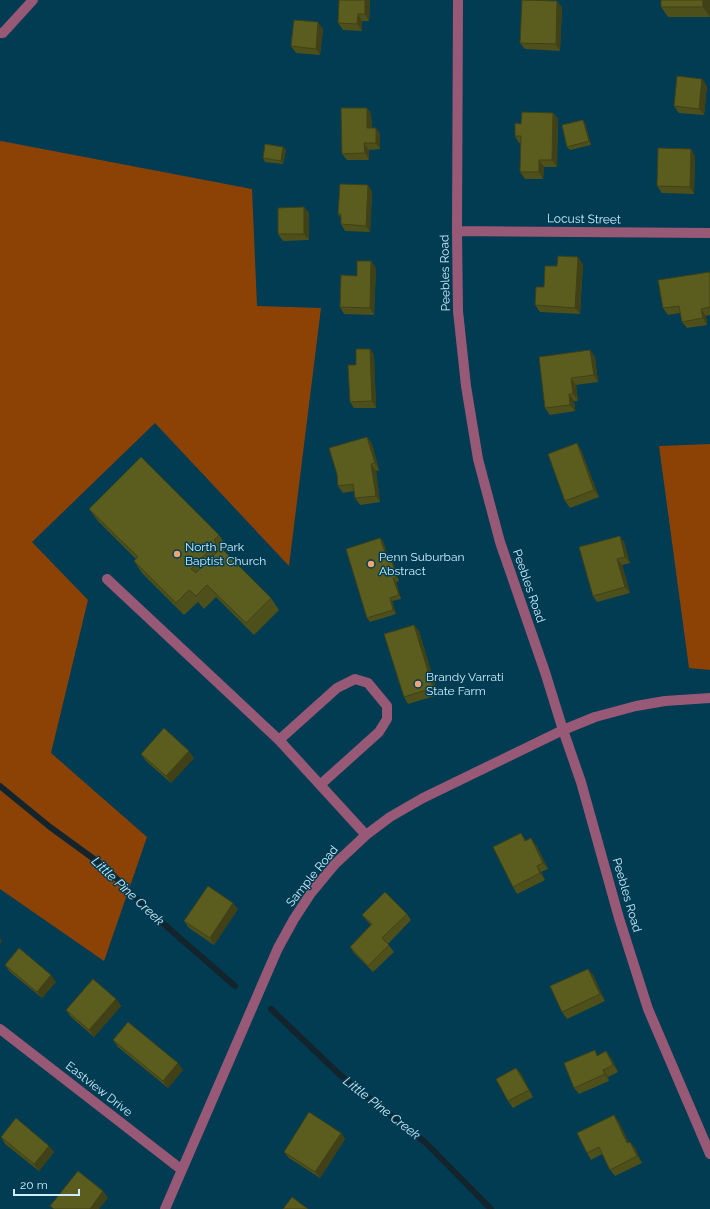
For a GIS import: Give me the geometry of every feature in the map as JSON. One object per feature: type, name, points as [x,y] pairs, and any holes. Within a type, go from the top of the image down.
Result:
[{"type":"street","points":[[0,33],[3,33],[33,0]]},
{"type":"street","name":"Peebles Road","points":[[458,0],[458,311],[466,386],[478,459],[500,542],[546,672],[563,730],[581,782],[619,918],[648,1009],[710,1154]]},
{"type":"street","name":"Locust Street","points":[[457,231],[710,234]]},
{"type":"street","points":[[107,579],[280,740],[366,835]]},
{"type":"street","points":[[280,740],[337,688],[355,679],[368,683],[387,706],[387,719],[379,732],[320,785]]},
{"type":"street","name":"Sample Road","points":[[165,1209],[276,955],[294,919],[335,864],[366,835],[423,798],[563,730],[604,714],[636,706],[665,701],[710,698]]},
{"type":"street","name":"Eastview Drive","points":[[0,1029],[182,1170]]},
{"type":"shaded area","points":[[1,141],[252,189],[257,306],[321,308],[289,566],[155,423],[32,542],[88,600],[51,753],[147,837],[104,961],[0,889]]},
{"type":"shaded area","points":[[710,444],[710,670],[689,668],[659,446]]},
{"type":"building","points":[[339,0],[365,0],[365,14],[358,14],[357,24],[338,23]]},
{"type":"building","points":[[522,0],[557,1],[556,44],[520,43]]},
{"type":"building","points":[[661,0],[703,0],[703,7],[661,7]]},
{"type":"building","points":[[294,20],[318,22],[316,49],[291,46]]},
{"type":"building","points":[[677,76],[702,79],[699,109],[674,106]]},
{"type":"building","points":[[341,108],[367,108],[367,128],[376,128],[376,143],[364,143],[365,153],[342,154]]},
{"type":"building","points":[[522,112],[553,113],[552,160],[539,160],[539,172],[520,172],[521,136],[515,136],[515,123],[521,124]]},
{"type":"building","points":[[583,120],[589,141],[567,147],[562,125]]},
{"type":"building","points":[[265,144],[283,147],[281,161],[263,158]]},
{"type":"building","points":[[658,148],[691,149],[690,187],[657,186]]},
{"type":"building","points":[[340,184],[368,185],[366,226],[341,224],[341,214],[338,214]]},
{"type":"building","points":[[304,207],[304,234],[278,234],[278,208]]},
{"type":"building","points":[[558,256],[578,257],[575,308],[535,305],[536,287],[544,287],[545,266],[557,266]]},
{"type":"building","points":[[357,261],[371,261],[370,308],[340,307],[341,275],[357,276]]},
{"type":"building","points":[[710,272],[710,307],[701,309],[703,318],[682,322],[679,306],[663,308],[658,280]]},
{"type":"building","points":[[356,349],[370,349],[372,401],[350,402],[348,365],[356,365]]},
{"type":"building","points":[[590,350],[594,375],[571,378],[573,394],[569,394],[570,405],[545,408],[539,357]]},
{"type":"building","points":[[367,437],[375,463],[371,464],[376,496],[355,498],[353,484],[338,486],[337,474],[329,448]]},
{"type":"building","points":[[577,443],[594,490],[565,501],[548,454]]},
{"type":"building","name":"North Park Baptist Church","points":[[141,457],[219,535],[214,540],[216,543],[191,569],[196,573],[221,548],[271,598],[246,623],[207,585],[196,596],[189,590],[176,603],[134,561],[138,557],[89,509]]},
{"type":"building","points":[[620,536],[625,557],[617,559],[625,587],[593,596],[579,547]]},
{"type":"building","points":[[380,538],[386,555],[389,554],[397,577],[393,578],[399,595],[390,598],[393,610],[367,618],[346,549]]},
{"type":"building","points":[[414,625],[433,688],[404,697],[384,634]]},
{"type":"building","points":[[164,728],[189,751],[166,776],[141,754]]},
{"type":"building","points":[[521,833],[525,841],[531,838],[543,863],[537,866],[540,873],[513,887],[493,847]]},
{"type":"building","points":[[208,886],[233,903],[210,938],[184,921]]},
{"type":"building","points":[[385,892],[407,914],[382,938],[389,945],[368,966],[350,947],[372,924],[362,915]]},
{"type":"building","points":[[19,948],[51,975],[37,992],[5,965]]},
{"type":"building","points":[[588,969],[600,994],[562,1012],[550,986]]},
{"type":"building","points":[[93,979],[116,999],[89,1030],[66,1010]]},
{"type":"building","points":[[128,1022],[178,1063],[163,1081],[113,1040]]},
{"type":"building","points":[[595,1050],[597,1056],[606,1051],[613,1065],[603,1070],[605,1074],[574,1088],[564,1063]]},
{"type":"building","points":[[516,1068],[529,1090],[508,1101],[496,1079]]},
{"type":"building","points":[[309,1112],[341,1133],[315,1172],[284,1152]]},
{"type":"building","points":[[614,1115],[627,1143],[630,1142],[637,1156],[610,1170],[599,1147],[587,1153],[577,1133]]},
{"type":"building","points":[[16,1118],[49,1146],[34,1164],[1,1137]]},
{"type":"building","points":[[78,1171],[103,1191],[90,1209],[54,1209],[50,1206]]},
{"type":"building","points":[[292,1197],[308,1209],[283,1209]]},
{"type":"waterway","name":"Little Pine Creek","points":[[0,786],[50,827],[105,867],[150,912],[235,986]]},
{"type":"waterway","name":"Little Pine Creek","points":[[271,1009],[339,1074],[426,1143],[491,1209]]},
{"type":"place","name":"North Park Baptist Church","points":[[177,554]]},
{"type":"place","name":"Penn Suburban Abstract","points":[[371,564]]},
{"type":"place","name":"Brandy Varrati State Farm","points":[[418,684]]}]
